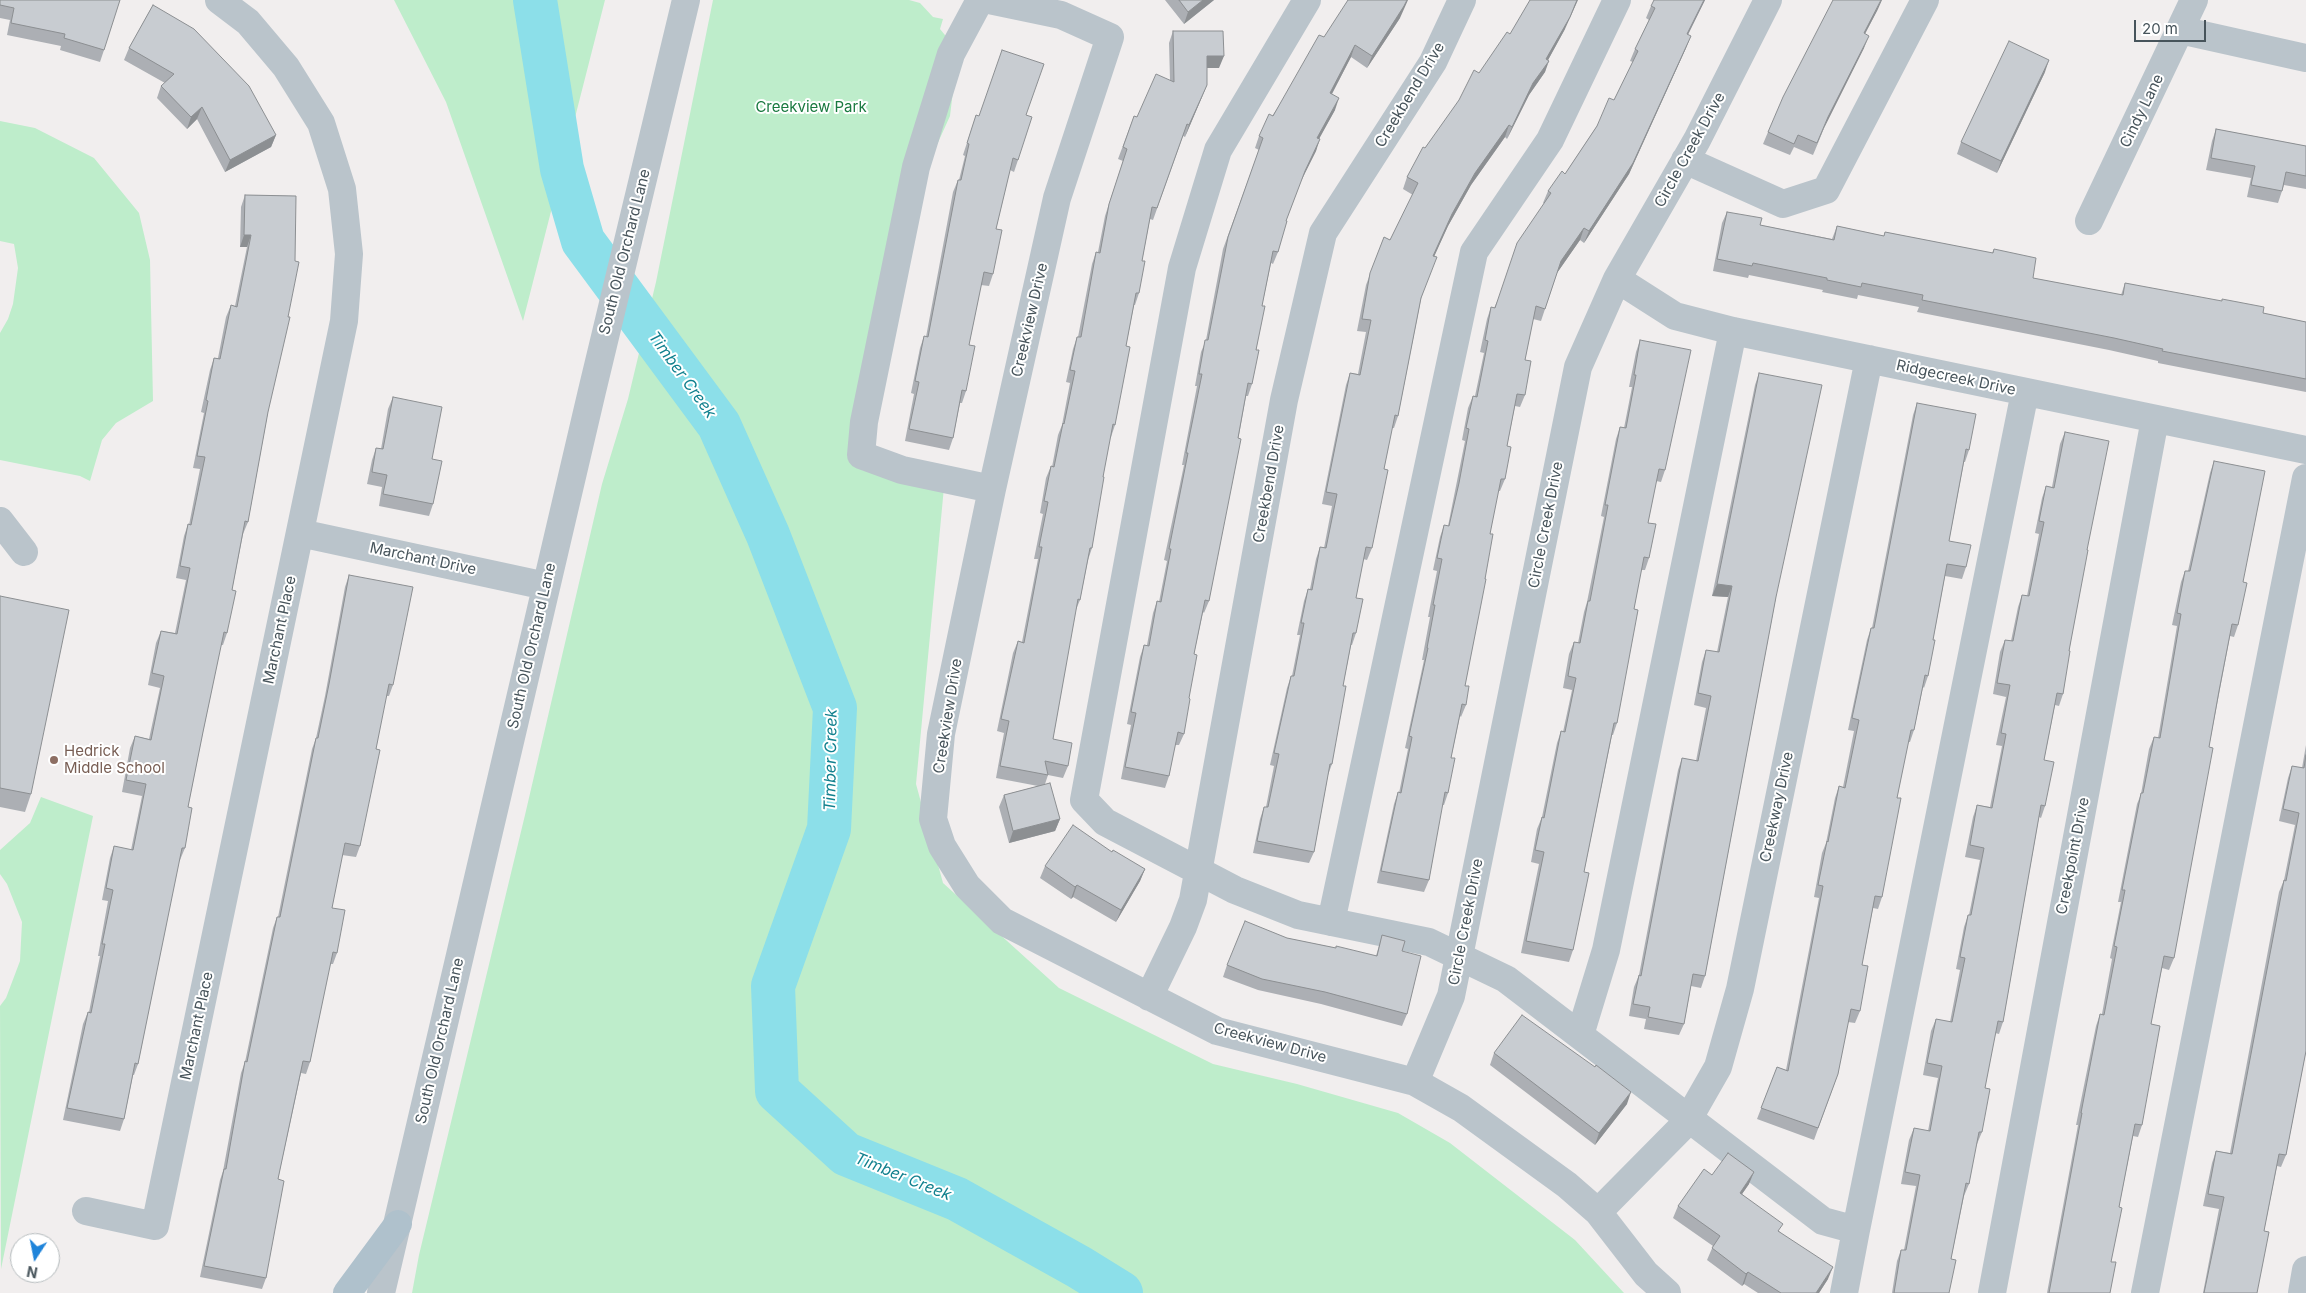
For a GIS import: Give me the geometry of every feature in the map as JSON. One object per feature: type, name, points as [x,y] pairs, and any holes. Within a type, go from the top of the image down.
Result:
[{"type":"main road","points":[[347,1293],[398,1224]]},
{"type":"street","name":"Marchant Place","points":[[86,1211],[155,1226],[344,321],[349,254],[342,189],[321,123],[286,66],[248,22],[219,0]]},
{"type":"street","name":"South Old Orchard Lane","points":[[382,1293],[546,586],[686,0]]},
{"type":"street","points":[[980,0],[952,54],[916,167],[864,422],[861,455],[902,470],[992,489]]},
{"type":"street","name":"Creekview Drive","points":[[989,0],[1061,16],[1110,37],[1057,198],[992,489],[941,734],[933,819],[942,846],[967,886],[1002,921],[1149,997],[1217,1031],[1415,1082],[1460,1108],[1567,1185],[1598,1212],[1646,1274],[1667,1293]]},
{"type":"street","points":[[1307,0],[1218,150],[1182,268],[1084,800],[1105,822],[1235,890],[1298,915],[1429,942],[1506,979],[1823,1221],[1856,1230]]},
{"type":"street","name":"Creekbend Drive","points":[[1149,997],[1194,900],[1284,400],[1323,233],[1433,62],[1462,0]]},
{"type":"street","points":[[1331,922],[1474,252],[1550,140],[1617,0]]},
{"type":"street","name":"Circle Creek Drive","points":[[1415,1082],[1451,996],[1578,367],[1617,279],[1686,160],[1768,0]]},
{"type":"street","points":[[1686,160],[1783,204],[1826,190],[1926,0]]},
{"type":"street","name":"Cindy Lane","points":[[2089,221],[2194,0]]},
{"type":"street","points":[[2180,30],[2306,58]]},
{"type":"street","name":"Ridgecreek Drive","points":[[1617,279],[1675,316],[1733,331],[2306,450]]},
{"type":"street","points":[[1580,1035],[1606,950],[1733,331]]},
{"type":"street","name":"Creekway Drive","points":[[1598,1212],[1688,1118],[1718,1067],[1740,989],[1869,360]]},
{"type":"street","points":[[1844,1293],[2025,392]]},
{"type":"street","name":"Creekpoint Drive","points":[[1992,1293],[2154,419]]},
{"type":"street","points":[[2145,1293],[2306,478]]},
{"type":"street","points":[[0,521],[24,552]]},
{"type":"street","name":"Marchant Drive","points":[[300,533],[546,586]]},
{"type":"street","points":[[2302,1293],[2306,1270]]},
{"type":"green space","points":[[394,0],[605,0],[523,321],[446,102]]},
{"type":"green space","name":"Creekview Park","points":[[713,0],[909,0],[920,3],[933,17],[943,19],[940,29],[949,40],[955,74],[950,116],[930,160],[850,457],[862,470],[944,487],[916,784],[943,883],[1059,988],[1213,1064],[1297,1084],[1398,1113],[1450,1143],[1575,1240],[1624,1293],[412,1293],[419,1255],[525,815],[602,484],[628,399],[656,282]]},
{"type":"green space","points":[[0,121],[35,128],[94,158],[139,213],[150,260],[153,401],[116,423],[102,440],[90,481],[80,476],[0,460],[0,333],[8,319],[13,304],[18,268],[14,244],[0,241]]},
{"type":"green space","points":[[41,797],[93,816],[1,1269],[0,1006],[6,998],[20,961],[22,922],[7,884],[0,874],[0,850],[30,823]]},
{"type":"building","points":[[0,0],[120,0],[104,50],[64,38],[65,34],[11,23],[14,8],[0,5]]},
{"type":"building","points":[[1179,0],[1203,0],[1188,12]]},
{"type":"building","points":[[1348,0],[1407,0],[1372,56],[1355,45],[1330,93],[1339,98],[1317,138],[1320,139],[1305,171],[1286,221],[1278,252],[1273,251],[1262,306],[1265,306],[1256,350],[1259,350],[1252,384],[1248,383],[1238,438],[1241,439],[1209,601],[1205,600],[1194,654],[1197,655],[1184,734],[1178,732],[1169,776],[1125,767],[1136,713],[1131,712],[1144,645],[1149,646],[1157,601],[1161,602],[1171,549],[1169,549],[1188,453],[1186,453],[1202,374],[1199,374],[1205,340],[1208,340],[1228,237],[1263,138],[1259,136],[1269,114],[1273,116],[1319,35],[1324,37]]},
{"type":"building","points":[[1530,0],[1577,0],[1570,17],[1546,59],[1549,61],[1533,83],[1512,127],[1509,125],[1475,173],[1452,214],[1433,256],[1437,257],[1421,298],[1398,416],[1395,415],[1384,469],[1388,470],[1372,548],[1366,547],[1356,598],[1363,599],[1356,633],[1353,633],[1343,686],[1346,686],[1314,852],[1257,841],[1264,807],[1268,807],[1279,754],[1274,753],[1291,676],[1294,676],[1304,623],[1301,623],[1308,589],[1312,590],[1320,547],[1326,548],[1337,494],[1326,492],[1350,373],[1360,375],[1371,320],[1362,319],[1370,273],[1384,237],[1390,240],[1418,183],[1407,177],[1423,147],[1425,148],[1459,100],[1474,70],[1479,73],[1507,32],[1510,34]]},
{"type":"building","points":[[1654,0],[1704,0],[1687,34],[1691,36],[1633,163],[1589,231],[1584,228],[1561,261],[1545,309],[1536,306],[1525,360],[1531,361],[1525,395],[1517,394],[1507,446],[1511,447],[1505,479],[1501,479],[1490,534],[1493,534],[1486,579],[1465,686],[1469,686],[1466,705],[1462,704],[1451,758],[1455,758],[1448,793],[1445,792],[1429,880],[1381,871],[1398,792],[1401,793],[1412,737],[1409,736],[1428,648],[1435,605],[1433,605],[1442,559],[1437,558],[1444,525],[1449,526],[1459,483],[1469,429],[1466,428],[1473,396],[1477,397],[1488,341],[1485,340],[1491,307],[1495,308],[1517,243],[1551,193],[1548,191],[1562,171],[1565,174],[1597,126],[1609,98],[1614,100],[1638,51],[1635,49],[1655,8],[1651,6]]},
{"type":"building","points":[[1833,0],[1881,0],[1864,33],[1869,36],[1817,143],[1798,135],[1794,144],[1768,132],[1783,97]]},
{"type":"building","points":[[153,5],[194,29],[249,86],[276,135],[230,160],[202,107],[191,117],[161,86],[174,74],[129,48]]},
{"type":"building","points":[[1173,31],[1223,31],[1224,56],[1207,56],[1207,85],[1189,125],[1187,124],[1157,208],[1152,207],[1142,261],[1145,261],[1139,293],[1136,293],[1126,346],[1130,347],[1115,425],[1113,424],[1092,548],[1090,548],[1080,600],[1078,599],[1053,739],[1072,743],[1068,766],[1045,761],[1048,775],[1000,766],[1009,721],[1001,719],[1018,641],[1024,643],[1042,547],[1039,547],[1048,502],[1044,501],[1051,466],[1054,467],[1064,424],[1075,371],[1070,370],[1077,337],[1081,337],[1096,252],[1100,253],[1109,204],[1127,149],[1123,147],[1134,116],[1137,117],[1156,74],[1174,82]]},
{"type":"building","points":[[2009,41],[2049,60],[2001,161],[1961,142]]},
{"type":"building","points":[[1002,50],[1044,64],[1026,115],[1032,117],[1018,160],[1013,158],[996,229],[1002,230],[993,274],[984,272],[969,345],[975,346],[966,391],[962,390],[953,438],[909,429],[919,382],[915,381],[924,336],[928,337],[958,180],[961,180],[969,144],[967,143],[976,115],[979,116]]},
{"type":"building","points":[[2216,129],[2306,146],[2306,176],[2286,172],[2282,191],[2251,185],[2255,166],[2211,158]]},
{"type":"building","points":[[245,195],[296,196],[295,261],[299,262],[288,317],[290,317],[268,412],[248,522],[245,521],[232,590],[236,591],[227,633],[224,632],[188,807],[192,808],[185,848],[182,848],[138,1064],[135,1063],[124,1119],[67,1108],[88,1012],[91,1013],[105,944],[102,944],[113,890],[106,888],[114,846],[133,850],[146,784],[126,780],[135,736],[151,740],[164,676],[152,673],[161,631],[177,634],[190,568],[180,566],[188,524],[191,525],[205,457],[197,456],[208,401],[206,400],[214,358],[220,359],[231,305],[237,307],[251,235],[244,235]]},
{"type":"building","points":[[1727,212],[1762,218],[1760,225],[1834,240],[1837,226],[1884,236],[1885,232],[1993,253],[1994,249],[2036,258],[2033,278],[2123,295],[2125,283],[2264,307],[2263,313],[2306,322],[2306,379],[2162,351],[2163,349],[2114,338],[1922,300],[1923,295],[1862,283],[1861,287],[1753,263],[1752,266],[1717,259]]},
{"type":"building","points":[[1640,340],[1691,350],[1665,470],[1659,469],[1648,523],[1656,524],[1649,558],[1644,557],[1634,609],[1638,610],[1617,723],[1614,723],[1584,872],[1589,873],[1573,950],[1526,941],[1544,852],[1535,850],[1542,817],[1544,818],[1561,731],[1565,732],[1576,678],[1568,676],[1574,642],[1580,643],[1588,601],[1590,601],[1608,505],[1605,505],[1620,427],[1626,428],[1636,375],[1634,375]]},
{"type":"building","points":[[1759,373],[1822,385],[1776,597],[1705,976],[1693,974],[1684,1024],[1648,1017],[1650,1007],[1633,1004],[1639,975],[1641,976],[1682,758],[1698,761],[1711,696],[1698,693],[1706,650],[1719,652],[1732,586],[1717,584]]},
{"type":"building","points":[[393,397],[442,407],[432,459],[442,461],[433,504],[383,494],[387,475],[372,472],[376,448],[383,449]]},
{"type":"building","points":[[1917,403],[1976,414],[1969,450],[1966,449],[1949,541],[1971,545],[1966,567],[1947,564],[1928,676],[1925,675],[1914,730],[1911,730],[1897,798],[1901,798],[1882,897],[1875,896],[1862,965],[1868,966],[1860,1011],[1851,1009],[1838,1074],[1818,1128],[1761,1108],[1777,1067],[1788,1071],[1823,886],[1818,885],[1839,786],[1845,788],[1859,720],[1852,718],[1871,628],[1874,628]]},
{"type":"building","points":[[2065,432],[2109,441],[2087,550],[2063,694],[2057,693],[2044,760],[2054,762],[2045,806],[2041,805],[2003,1022],[1998,1021],[1985,1088],[1990,1089],[1982,1132],[1979,1132],[1969,1184],[1966,1183],[1951,1259],[1956,1260],[1949,1293],[1894,1293],[1901,1250],[1906,1250],[1920,1175],[1905,1172],[1914,1128],[1930,1131],[1942,1066],[1927,1063],[1936,1019],[1952,1022],[1965,958],[1960,957],[1968,915],[1971,915],[1984,848],[1970,845],[1977,805],[1992,808],[2006,734],[2001,733],[2010,685],[1997,683],[2005,640],[2013,641],[2022,595],[2029,596],[2044,522],[2039,521],[2046,486],[2054,488]]},
{"type":"building","points":[[2214,461],[2265,471],[2243,582],[2247,583],[2238,625],[2232,624],[2219,691],[2209,747],[2213,748],[2174,958],[2164,956],[2151,1024],[2160,1026],[2142,1125],[2135,1124],[2119,1207],[2122,1208],[2111,1262],[2116,1262],[2110,1293],[2049,1293],[2100,1014],[2104,1015],[2117,947],[2114,946],[2125,890],[2122,890],[2141,793],[2143,793],[2154,737],[2160,738],[2181,614],[2177,613],[2185,571],[2190,571]]},
{"type":"building","points":[[349,575],[413,587],[393,685],[389,684],[376,749],[380,750],[360,846],[345,843],[332,908],[345,910],[337,953],[333,952],[310,1062],[303,1061],[278,1179],[284,1181],[266,1278],[204,1266],[224,1169],[226,1169],[245,1061],[247,1062],[277,917],[280,917],[316,738],[318,738]]},
{"type":"building","points":[[0,596],[69,610],[31,794],[0,788]]},
{"type":"building","points":[[2306,755],[2306,1051],[2286,1155],[2279,1154],[2264,1231],[2269,1232],[2257,1293],[2204,1293],[2224,1197],[2208,1194],[2216,1151],[2232,1154],[2284,880],[2286,881],[2299,813],[2283,809],[2292,766],[2304,768]]},
{"type":"building","points":[[1050,783],[1060,819],[1013,831],[1004,795]]},
{"type":"building","points":[[1073,825],[1112,852],[1113,850],[1145,869],[1121,910],[1077,885],[1075,887],[1045,866]]},
{"type":"building","points":[[1245,921],[1287,938],[1336,948],[1336,946],[1377,956],[1382,935],[1405,941],[1402,951],[1421,956],[1407,1014],[1325,992],[1262,979],[1227,965]]},
{"type":"building","points":[[1522,1015],[1595,1067],[1596,1065],[1631,1092],[1599,1133],[1494,1053]]},
{"type":"building","points":[[1728,1153],[1754,1172],[1740,1193],[1783,1224],[1778,1231],[1833,1267],[1816,1293],[1781,1293],[1748,1272],[1746,1274],[1712,1248],[1720,1236],[1678,1206],[1704,1169],[1712,1175]]},
{"type":"waterway","name":"Timber Creek","points":[[535,0],[562,169],[583,241],[719,425],[768,535],[835,708],[829,829],[773,986],[777,1091],[846,1154],[957,1199],[1079,1267],[1121,1293]]},
{"type":"place","name":"Hedrick Middle School","points":[[54,760]]}]
